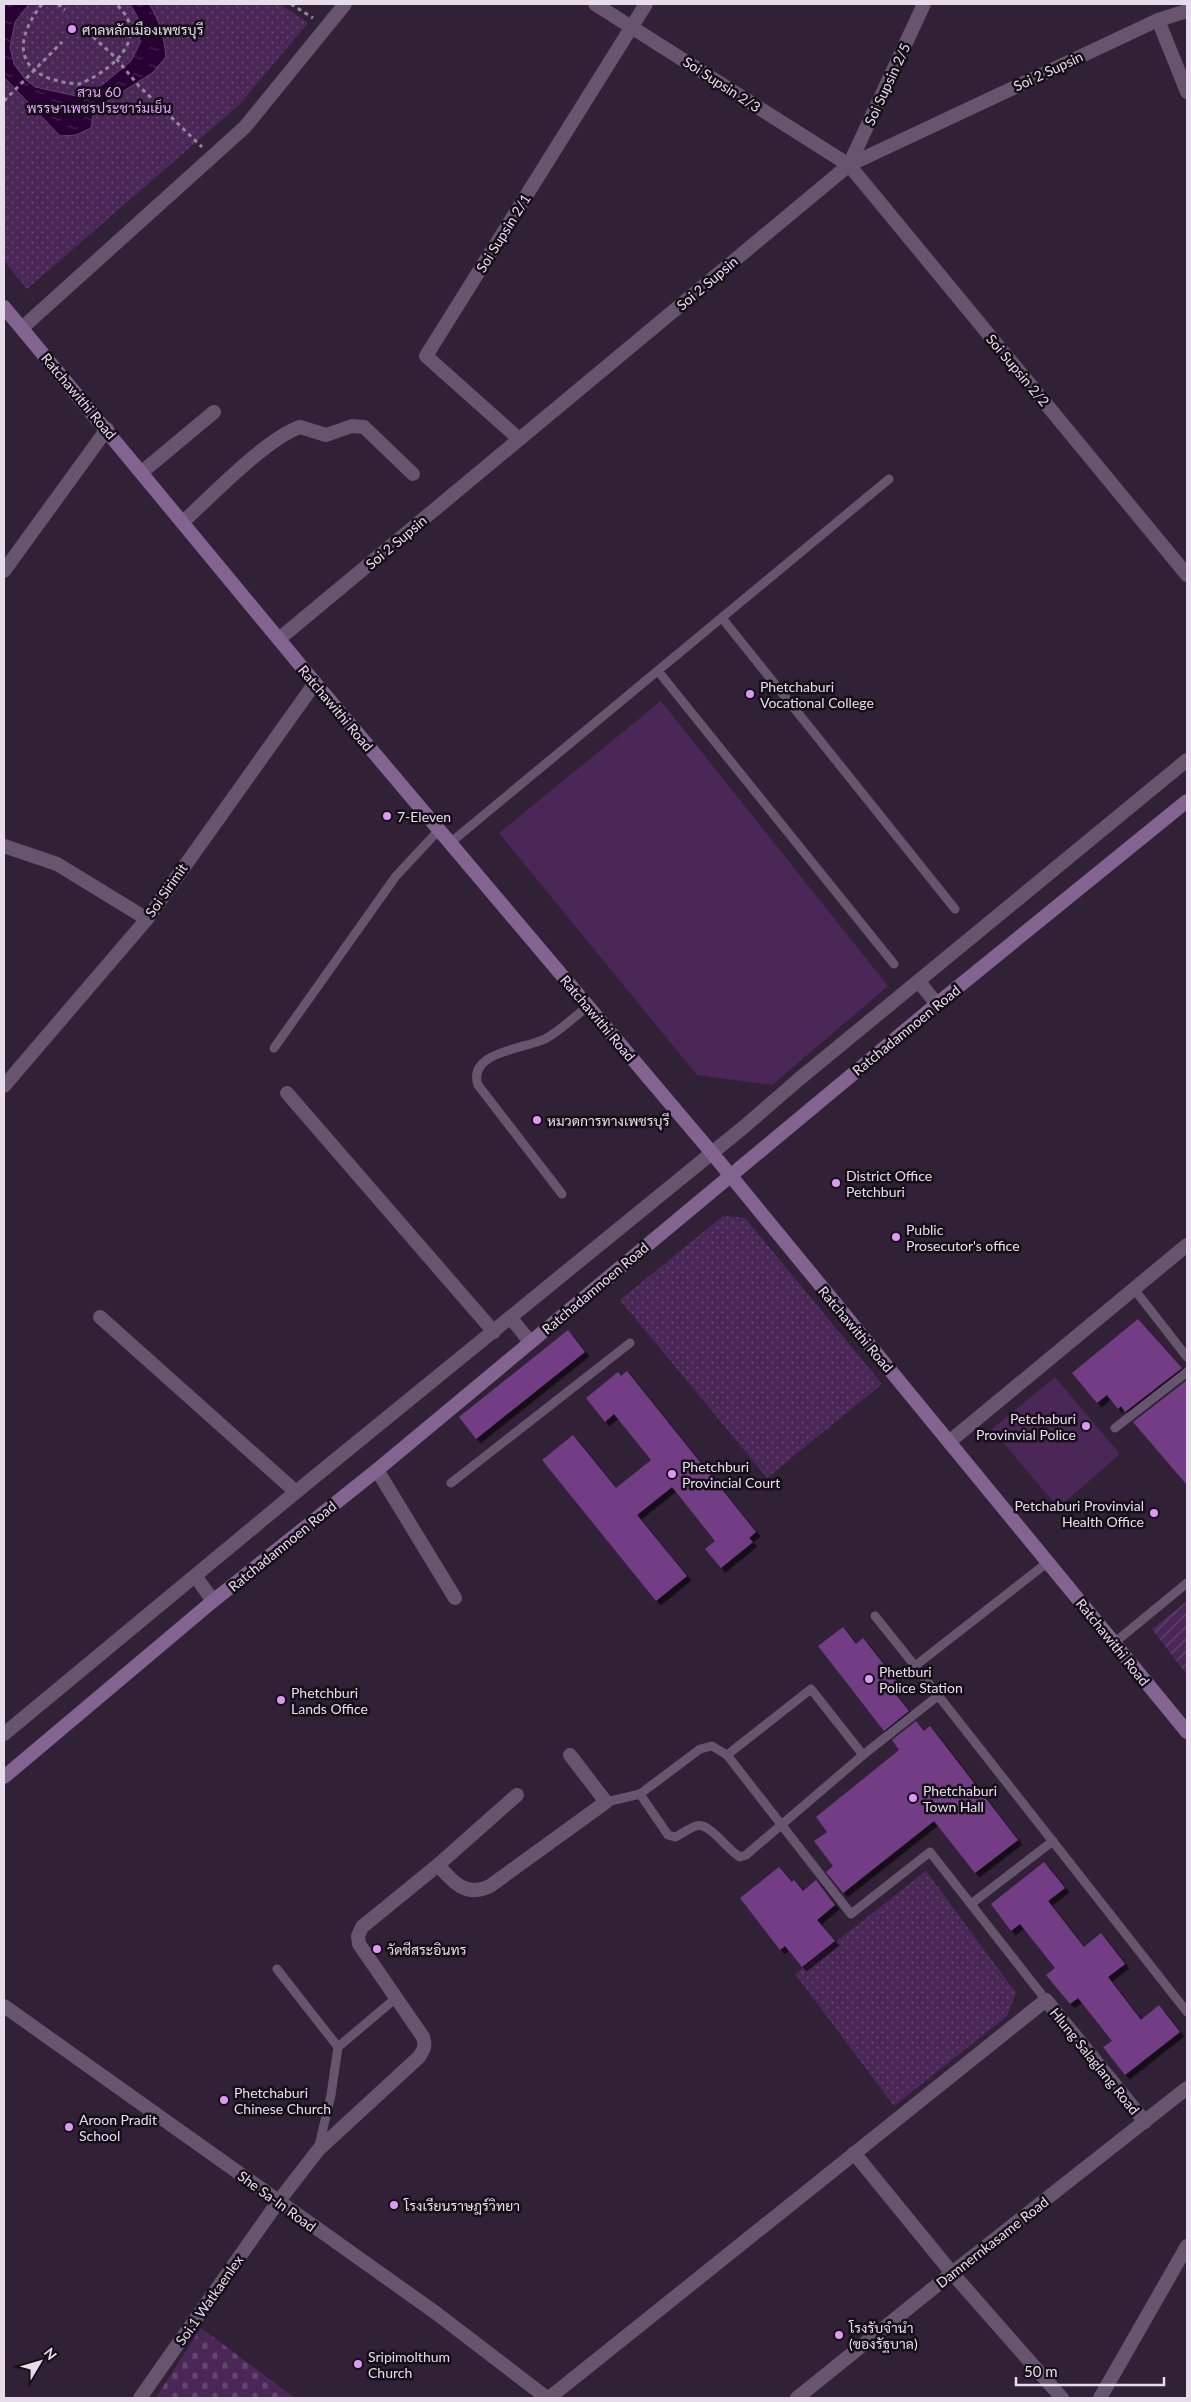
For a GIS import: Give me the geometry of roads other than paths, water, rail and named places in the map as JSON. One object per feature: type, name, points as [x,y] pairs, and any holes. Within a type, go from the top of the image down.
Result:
[{"type":"main road","name":"Ratchawithi Road","points":[[4,307],[107,429],[315,683],[712,1153],[1187,1732]]},
{"type":"main road","name":"Ratchadamnoen Road","points":[[4,1777],[213,1601],[377,1470],[937,1004],[1187,801]]},
{"type":"street","points":[[22,328],[245,127],[345,4]]},
{"type":"street","name":"Soi Supsin 2/3","points":[[595,4],[849,165]]},
{"type":"street","name":"Soi Supsin 2/1","points":[[519,439],[426,356],[646,4]]},
{"type":"street","name":"Soi Supsin 2/5","points":[[849,165],[924,4]]},
{"type":"street","name":"Soi 2 Supsin","points":[[279,639],[849,165],[1158,20],[1187,12]]},
{"type":"street","points":[[1158,20],[1187,92]]},
{"type":"street","name":"Soi Supsin 2/2","points":[[849,165],[1187,575]]},
{"type":"street","points":[[142,472],[214,412]]},
{"type":"street","points":[[183,522],[253,459],[284,434],[300,427],[326,435],[352,426],[364,427],[413,474]]},
{"type":"street","points":[[4,572],[107,429]]},
{"type":"street","name":"Soi Sirimit","points":[[4,1086],[147,919],[315,683]]},
{"type":"street","points":[[4,1734],[1187,760]]},
{"type":"street","points":[[4,846],[57,864],[147,919]]},
{"type":"street","points":[[919,982],[937,1004]]},
{"type":"street","points":[[287,1093],[494,1332]]},
{"type":"street","points":[[949,1442],[1187,1245]]},
{"type":"street","points":[[100,1317],[296,1492]]},
{"type":"street","points":[[511,1318],[530,1342]]},
{"type":"street","points":[[377,1470],[455,1598]]},
{"type":"street","points":[[196,1577],[213,1601]]},
{"type":"street","points":[[438,1865],[463,1888],[471,1892],[480,1891],[490,1886],[606,1802],[570,1755]]},
{"type":"street","points":[[396,1998],[359,1944],[358,1936],[362,1927],[438,1865],[517,1794]]},
{"type":"street","name":"Soi.1 Watkaenlex","points":[[140,2398],[278,2202],[318,2150],[419,2057],[424,2050],[426,2044],[423,2037],[396,1998]]},
{"type":"street","points":[[548,2398],[1046,2000]]},
{"type":"street","name":"Hlung Salaglang Road","points":[[1046,2000],[1145,2122]]},
{"type":"street","name":"She Sa-In Road","points":[[4,2006],[436,2313],[548,2398]]},
{"type":"street","name":"Damnernkasame Road","points":[[797,2398],[1187,2088]]},
{"type":"street","points":[[854,2153],[952,2273],[1062,2398]]},
{"type":"street","points":[[1100,2398],[1187,2246]]},
{"type":"lane","points":[[450,843],[890,479]]},
{"type":"lane","points":[[722,618],[955,909]]},
{"type":"lane","points":[[658,671],[894,964]]},
{"type":"lane","points":[[274,1048],[396,876],[439,830]]},
{"type":"lane","points":[[562,1194],[478,1085],[475,1076],[477,1068],[483,1062],[514,1047],[546,1038],[588,1006]]},
{"type":"lane","points":[[1134,1289],[1187,1357]]},
{"type":"lane","points":[[451,1483],[630,1343]]},
{"type":"lane","points":[[1114,1428],[1187,1372]]},
{"type":"lane","points":[[915,1666],[1048,1562]]},
{"type":"lane","points":[[1114,1643],[1187,1583]]},
{"type":"lane","points":[[875,1616],[1187,2012]]},
{"type":"lane","points":[[727,1755],[811,1689],[863,1755]]},
{"type":"lane","points":[[640,1794],[668,1835],[675,1837],[696,1826],[702,1826],[712,1830],[732,1853],[740,1857],[746,1855],[863,1755],[939,1695]]},
{"type":"lane","points":[[606,1802],[640,1794],[700,1749],[712,1746],[727,1755],[851,1914],[930,1852],[1046,2000]]},
{"type":"lane","points":[[971,1904],[1053,1841]]},
{"type":"lane","points":[[277,1969],[338,2047]]},
{"type":"lane","points":[[318,2150],[338,2047],[396,1998]]},
{"type":"water","points":[[4,4],[29,4],[15,22],[10,47],[14,64],[25,79],[35,87],[76,96],[96,90],[131,61],[140,43],[138,18],[130,4],[149,4],[161,29],[166,57],[152,73],[100,106],[93,115],[91,128],[76,135],[60,136],[4,77]]},
{"type":"place","name":"ศาลหลักเมืองเพชรบุรี","points":[[72,29]]},
{"type":"place","name":"Phetchaburi Vocational College","points":[[750,694]]},
{"type":"place","name":"7-Eleven","points":[[387,816]]},
{"type":"place","name":"หมวดการทางเพชรบุรี","points":[[537,1120]]},
{"type":"place","name":"District Office Petchburi","points":[[836,1183]]},
{"type":"place","name":"Public Prosecutor's office","points":[[896,1237]]},
{"type":"place","name":"Petchaburi Provinvial Police","points":[[1086,1426]]},
{"type":"place","name":"Phetchburi Provincial Court","points":[[672,1474]]},
{"type":"place","name":"Petchaburi Provinvial Health Office","points":[[1154,1513]]},
{"type":"place","name":"Phetburi Police Station","points":[[869,1679]]},
{"type":"place","name":"Phetchburi Lands Office","points":[[281,1700]]},
{"type":"place","name":"Phetchaburi Town Hall","points":[[913,1798]]},
{"type":"place","name":"วัดชีสระอินทร","points":[[377,1949]]},
{"type":"place","name":"Phetchaburi Chinese Church","points":[[224,2100]]},
{"type":"place","name":"Aroon Pradit School","points":[[69,2127]]},
{"type":"place","name":"โรงเรียนราษฎร์วิทยา","points":[[394,2205]]},
{"type":"place","name":"โรงรับจำนำ (ของรัฐบาล)","points":[[839,2335]]},
{"type":"place","name":"Sripimolthum Church","points":[[358,2364]]},
{"type":"park label","name":"สวน 60 พรรษาเพชรประชาร่มเย็น","points":[[99,99]]}]
